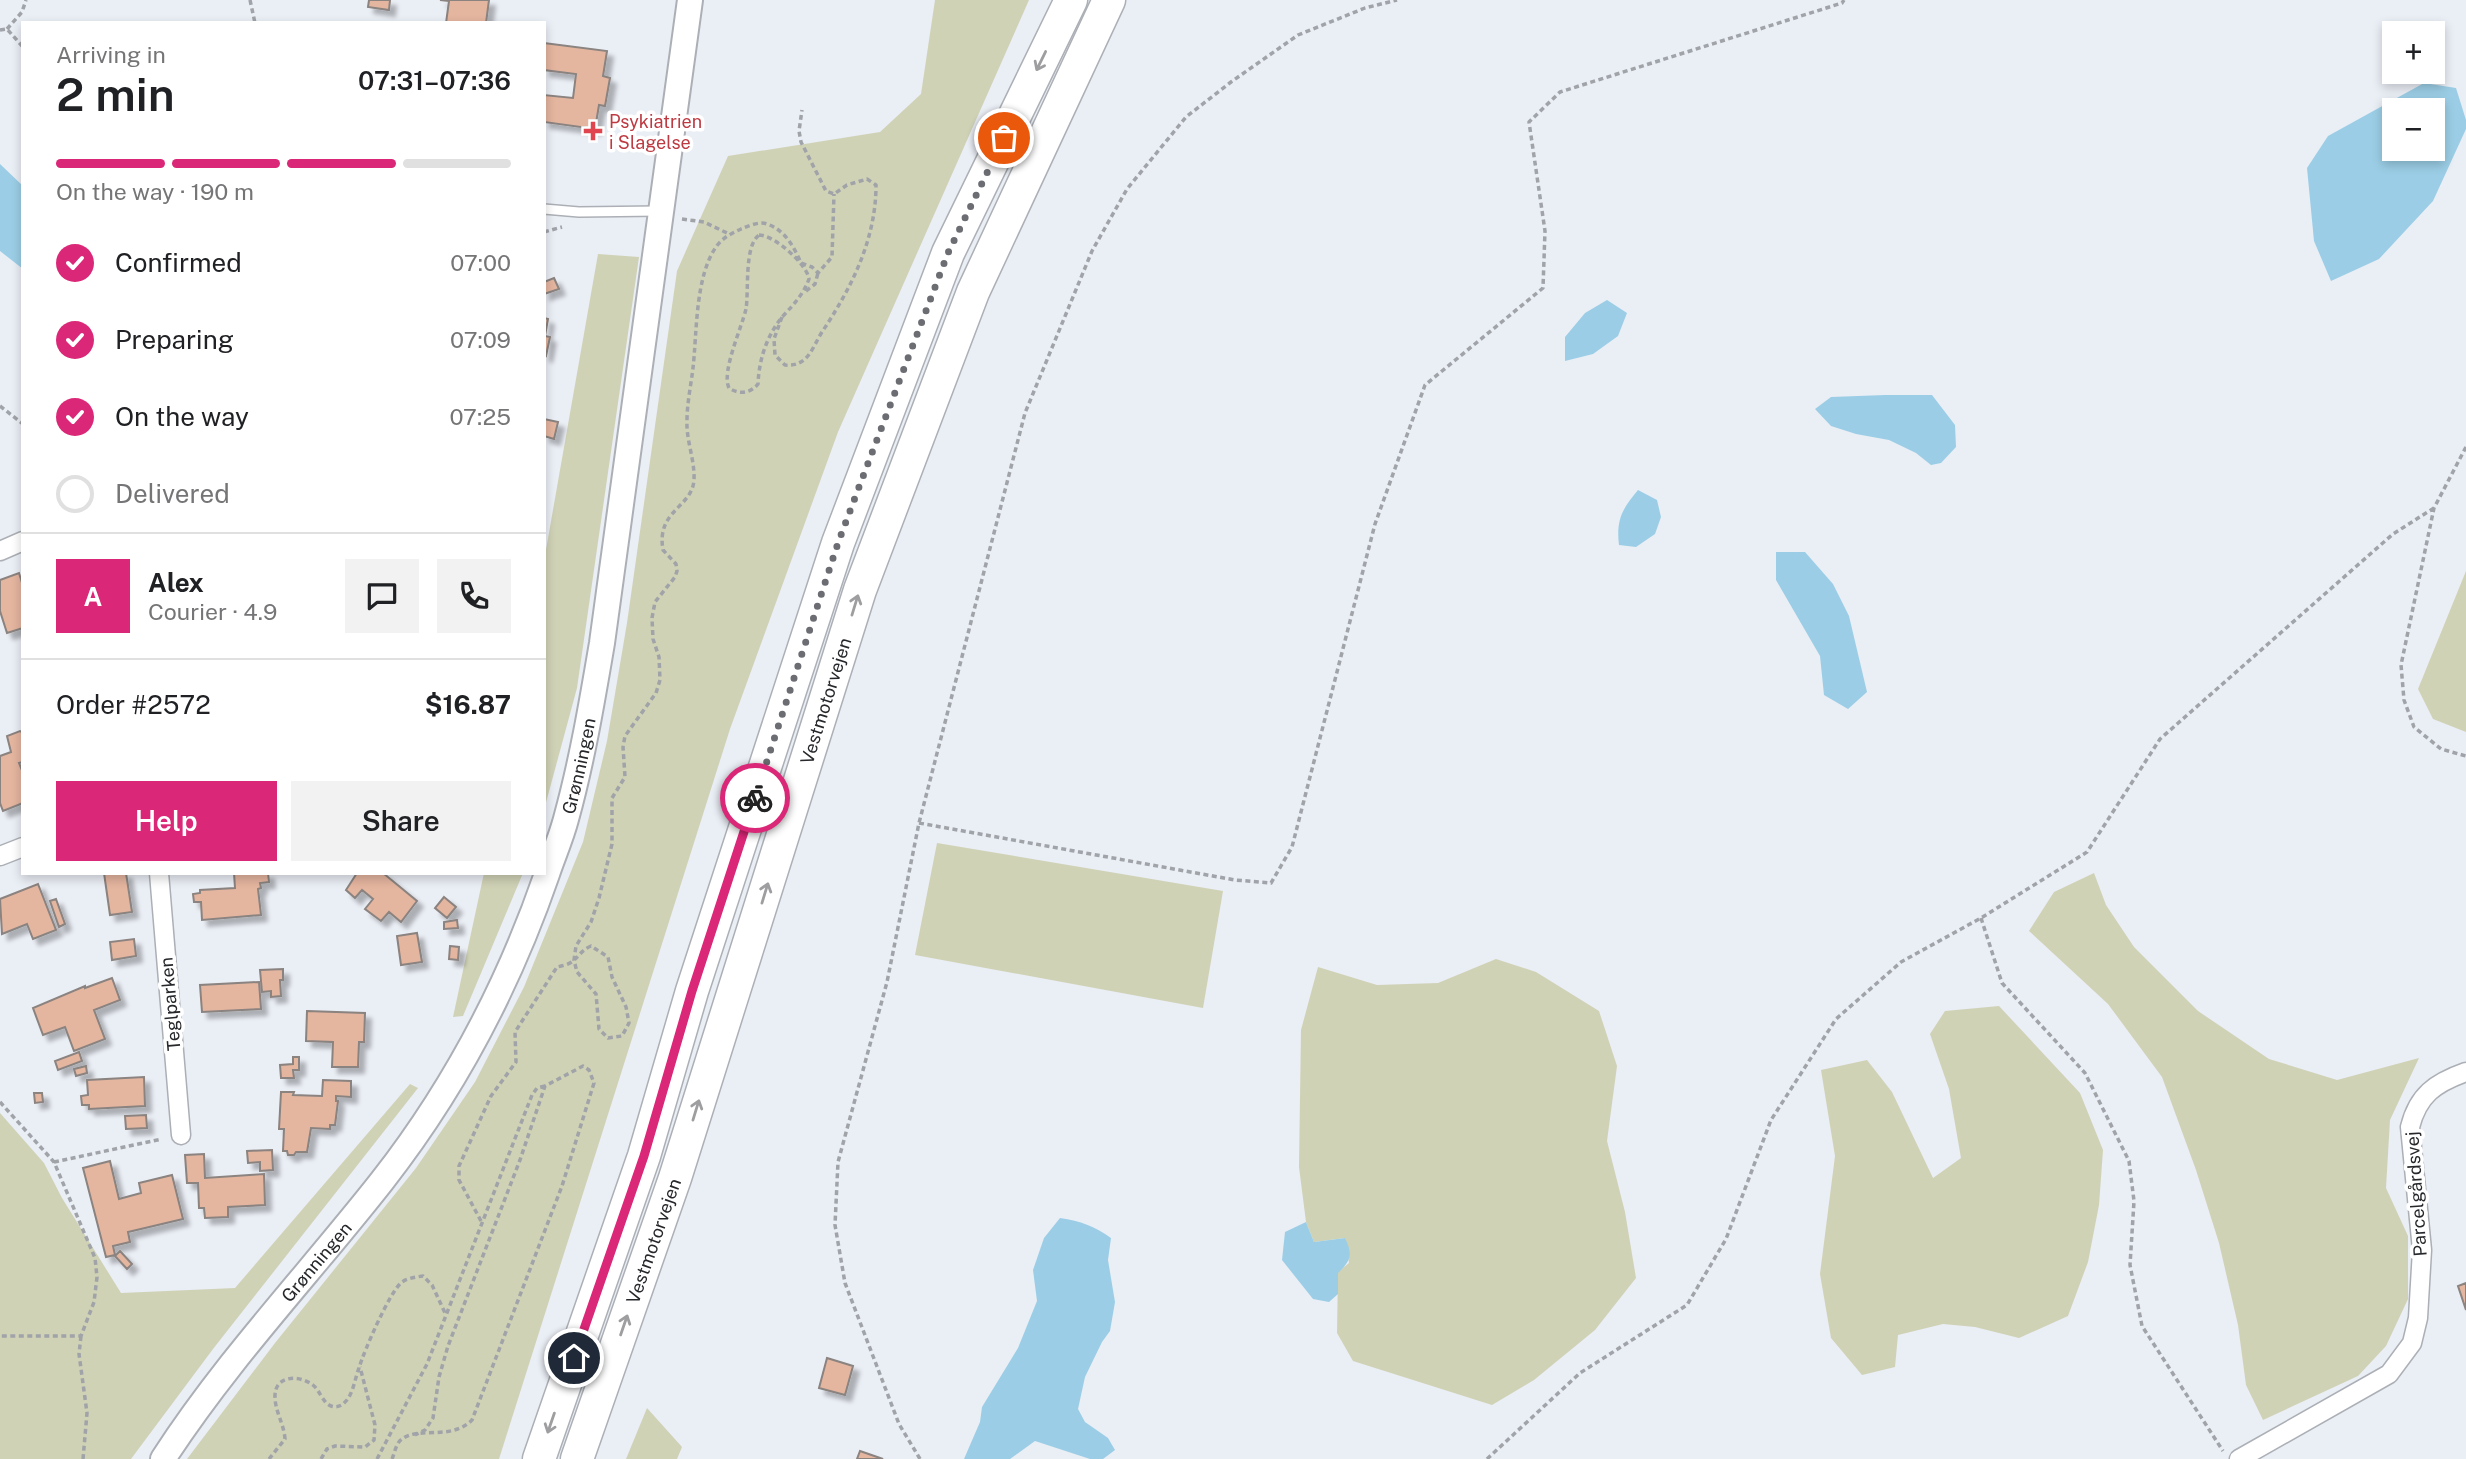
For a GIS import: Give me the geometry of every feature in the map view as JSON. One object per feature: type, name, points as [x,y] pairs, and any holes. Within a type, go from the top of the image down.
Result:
[{"type":"highway","name":"Vestmotorvejen","points":[[539,1459],[644,1156],[692,991],[838,543],[948,253],[1071,0]]},
{"type":"highway","name":"Vestmotorvejen","points":[[577,1459],[675,1178],[860,590],[973,292],[1109,0]]},
{"type":"main road","name":"Grønningen","points":[[163,1459],[181,1430],[235,1360],[383,1179],[441,1098],[492,1006],[535,908],[566,821],[602,643],[670,215],[690,0]]},
{"type":"street","points":[[0,551],[21,542]]},
{"type":"street","points":[[0,856],[21,848]]},
{"type":"street","name":"Teglparken","points":[[159,875],[181,1135]]},
{"type":"street","name":"Parcelgårdsvej","points":[[2239,1459],[2389,1374],[2412,1343],[2418,1318],[2422,1250],[2410,1127],[2415,1108],[2429,1091],[2450,1077],[2466,1072]]},
{"type":"lane","points":[[546,209],[670,215]]},
{"type":"path","points":[[0,30],[7,29],[22,12],[26,0]]},
{"type":"path","points":[[250,0],[255,21]]},
{"type":"path","points":[[1364,0],[1365,8]]},
{"type":"path","points":[[920,1459],[899,1424],[845,1283],[835,1225],[838,1162],[887,982],[919,822],[1025,413],[1092,251],[1127,189],[1186,117],[1298,35],[1365,8],[1397,0]]},
{"type":"path","points":[[919,822],[1235,880],[1271,883],[1292,847],[1375,524],[1425,384],[1543,288],[1545,230],[1529,122],[1560,92],[1842,3],[1844,0]]},
{"type":"path","points":[[7,29],[21,45]]},
{"type":"path","points":[[802,110],[799,131],[801,142],[826,191],[834,194]]},
{"type":"path","points":[[782,317],[774,339],[775,355],[785,365],[798,364],[808,358],[855,274],[872,224],[876,185],[867,179],[847,185],[834,194]]},
{"type":"path","points":[[818,273],[766,235],[753,239],[746,307],[727,374],[727,383],[733,391],[746,392],[758,384],[763,353],[768,341],[782,317],[816,284],[818,273],[832,257],[834,194]]},
{"type":"path","points":[[670,215],[705,222],[729,234]]},
{"type":"path","points":[[481,1221],[459,1180],[459,1166],[491,1096],[516,1062],[515,1032],[557,967],[574,960],[579,953],[591,946],[608,957],[612,977],[629,1014],[628,1028],[622,1036],[608,1038],[599,1029],[596,995],[577,972],[574,960],[576,946],[595,910],[612,844],[612,798],[625,777],[625,736],[656,693],[660,680],[652,618],[655,602],[677,571],[676,564],[663,550],[666,520],[694,484],[687,424],[701,291],[708,261],[716,246],[729,234],[753,224],[766,223],[786,237],[795,248],[809,279],[805,292]]},
{"type":"path","points":[[0,407],[21,423]]},
{"type":"path","points":[[2466,447],[2434,508],[2402,665],[2404,700],[2414,727],[2441,749],[2466,756]]},
{"type":"path","points":[[1487,1459],[1580,1373],[1687,1305],[1726,1239],[1771,1120],[1836,1019],[1901,962],[1981,918],[2088,852],[2160,739],[2393,534],[2434,508]]},
{"type":"path","points":[[1981,918],[2002,983],[2085,1073],[2129,1161],[2134,1201],[2130,1265],[2142,1326],[2228,1459]]},
{"type":"path","points":[[377,1459],[427,1364],[531,1094],[537,1088],[583,1066],[589,1070],[594,1083],[548,1224],[472,1420],[457,1430],[404,1437],[398,1443],[391,1459]]},
{"type":"path","points":[[415,1435],[425,1430],[433,1418],[447,1346],[520,1160],[545,1086]]},
{"type":"path","points":[[0,1102],[54,1162],[95,1258],[97,1278],[93,1302],[81,1336],[79,1354],[87,1413],[83,1459]]},
{"type":"path","points":[[54,1162],[181,1135]]},
{"type":"path","points":[[269,1459],[285,1438],[275,1401],[275,1390],[283,1380],[299,1378],[313,1385],[333,1408],[348,1400],[360,1364],[392,1294],[403,1280],[423,1276],[432,1285],[446,1315]]},
{"type":"path","points":[[0,1336],[81,1336]]},
{"type":"path","points":[[321,1459],[327,1449],[335,1446],[365,1447],[374,1440],[375,1426],[360,1364]]},
{"type":"green space","points":[[935,0],[1029,0],[838,432],[730,729],[499,1459],[187,1459],[275,1343],[416,1168],[475,1082],[524,987],[583,842],[607,741],[627,623],[677,271],[728,156],[880,132],[921,94]]},
{"type":"green space","points":[[598,254],[639,257],[577,688],[546,803],[546,550]]},
{"type":"green space","points":[[2466,571],[2466,732],[2433,719],[2418,689]]},
{"type":"green space","points":[[937,843],[1223,891],[1203,1008],[915,955]]},
{"type":"green space","points":[[2094,873],[2106,905],[2134,947],[2198,1011],[2269,1059],[2337,1080],[2419,1058],[2390,1120],[2386,1188],[2408,1236],[2408,1299],[2386,1346],[2358,1376],[2263,1420],[2246,1385],[2238,1325],[2219,1243],[2162,1077],[2108,1004],[2029,931],[2054,892]]},
{"type":"green space","points":[[484,875],[522,875],[463,1016],[453,1017]]},
{"type":"green space","points":[[1496,959],[1536,972],[1599,1011],[1617,1066],[1607,1141],[1625,1212],[1636,1278],[1595,1330],[1534,1380],[1492,1405],[1353,1361],[1337,1333],[1338,1272],[1349,1263],[1345,1238],[1314,1242],[1306,1222],[1299,1167],[1301,1030],[1318,967],[1377,985],[1438,983]]},
{"type":"green space","points":[[1999,1006],[2080,1093],[2103,1150],[2099,1205],[2088,1262],[2068,1316],[2019,1338],[1975,1327],[1943,1324],[1898,1335],[1895,1367],[1862,1375],[1831,1338],[1820,1274],[1835,1156],[1821,1070],[1867,1060],[1892,1092],[1933,1178],[1961,1158],[1949,1089],[1930,1034],[1945,1011]]},
{"type":"green space","points":[[410,1084],[418,1088],[213,1349],[131,1459],[0,1459],[0,1113],[44,1163],[62,1198],[121,1293],[235,1288]]},
{"type":"green space","points":[[647,1408],[682,1447],[677,1459],[626,1459]]},
{"type":"water","points":[[2422,84],[2456,88],[2466,120],[2466,129],[2433,201],[2379,259],[2331,281],[2314,241],[2307,168],[2328,136],[2382,106],[2382,161],[2445,161],[2445,98],[2397,98]]},
{"type":"water","points":[[0,164],[21,184],[21,267],[0,251]]},
{"type":"water","points":[[1607,300],[1627,313],[1618,336],[1593,354],[1565,361],[1565,337],[1585,313]]},
{"type":"water","points":[[1932,395],[1955,425],[1956,447],[1941,463],[1931,465],[1916,453],[1889,440],[1831,426],[1815,409],[1831,397]]},
{"type":"water","points":[[1638,490],[1657,500],[1661,517],[1655,534],[1636,547],[1619,545],[1621,515]]},
{"type":"water","points":[[1776,552],[1805,552],[1833,584],[1849,616],[1867,692],[1848,709],[1824,695],[1820,656],[1776,580]]},
{"type":"water","points":[[1060,1218],[1087,1225],[1111,1238],[1108,1260],[1115,1302],[1110,1331],[1085,1377],[1078,1409],[1085,1422],[1108,1438],[1115,1450],[1103,1459],[1090,1459],[1035,1441],[1010,1459],[964,1459],[980,1422],[982,1407],[1018,1348],[1037,1301],[1033,1270],[1044,1238]]},
{"type":"water","points":[[1306,1222],[1314,1242],[1345,1238],[1349,1249],[1348,1261],[1338,1273],[1338,1294],[1329,1302],[1313,1299],[1282,1260],[1285,1232]]},
{"type":"building","points":[[369,0],[390,0],[389,10],[368,7]]},
{"type":"building","points":[[440,0],[489,0],[486,21],[446,21],[449,1]]},
{"type":"building","points":[[546,43],[607,51],[603,76],[610,78],[605,106],[599,105],[595,129],[546,122],[546,95],[573,98],[576,74],[546,70]]},
{"type":"building","points":[[554,278],[559,289],[546,293],[546,281]]},
{"type":"building","points":[[546,336],[550,337],[546,356]]},
{"type":"building","points":[[546,419],[558,422],[554,439],[546,437]]},
{"type":"building","points":[[19,573],[21,580],[21,629],[7,633],[0,611],[0,580]]},
{"type":"building","points":[[21,732],[21,804],[3,811],[0,803],[0,756],[11,752],[7,736]]},
{"type":"building","points":[[104,875],[126,875],[132,912],[110,915]]},
{"type":"building","points":[[234,875],[268,875],[269,882],[260,883],[261,888],[258,889],[261,915],[202,920],[201,902],[194,902],[193,894],[200,893],[200,890],[235,888]]},
{"type":"building","points":[[356,875],[385,875],[417,901],[401,922],[389,912],[381,921],[365,909],[373,899],[362,890],[355,898],[346,890]]},
{"type":"building","points":[[38,884],[56,930],[33,939],[27,924],[2,934],[0,899]]},
{"type":"building","points":[[444,897],[456,907],[447,918],[435,908]]},
{"type":"building","points":[[56,899],[65,924],[59,927],[50,901]]},
{"type":"building","points":[[457,920],[458,928],[444,929],[444,922]]},
{"type":"building","points":[[417,933],[422,962],[401,965],[397,936]]},
{"type":"building","points":[[134,939],[136,956],[112,960],[110,942]]},
{"type":"building","points":[[450,946],[459,947],[458,960],[449,959]]},
{"type":"building","points":[[283,969],[283,980],[280,980],[281,996],[271,997],[271,991],[262,992],[260,970]]},
{"type":"building","points":[[112,978],[120,1000],[94,1010],[105,1039],[74,1051],[65,1027],[43,1035],[33,1008],[85,986]]},
{"type":"building","points":[[259,982],[261,1009],[202,1012],[200,985]]},
{"type":"building","points":[[307,1011],[365,1013],[364,1042],[359,1042],[358,1067],[332,1067],[333,1042],[306,1041]]},
{"type":"building","points":[[79,1052],[82,1061],[58,1070],[55,1061]]},
{"type":"building","points":[[293,1057],[299,1057],[299,1070],[293,1070],[294,1078],[281,1078],[280,1065],[293,1064]]},
{"type":"building","points":[[86,1066],[87,1073],[76,1076],[74,1069]]},
{"type":"building","points":[[144,1077],[145,1106],[89,1109],[89,1105],[82,1105],[81,1096],[88,1095],[87,1080]]},
{"type":"building","points":[[323,1080],[351,1081],[351,1097],[336,1096],[338,1101],[335,1125],[330,1125],[330,1129],[311,1128],[307,1152],[288,1155],[287,1151],[283,1151],[284,1129],[279,1129],[281,1092],[322,1096]]},
{"type":"building","points":[[34,1093],[42,1093],[43,1102],[35,1103]]},
{"type":"building","points":[[146,1115],[147,1128],[126,1129],[125,1116]]},
{"type":"building","points":[[272,1150],[273,1170],[260,1171],[260,1162],[248,1163],[247,1151]]},
{"type":"building","points":[[204,1154],[205,1178],[264,1174],[265,1205],[228,1207],[228,1217],[205,1218],[204,1208],[199,1208],[198,1183],[187,1183],[185,1155]]},
{"type":"building","points":[[110,1161],[119,1199],[141,1193],[139,1183],[172,1175],[183,1219],[128,1232],[130,1242],[113,1246],[115,1255],[106,1257],[83,1168]]},
{"type":"building","points":[[120,1251],[132,1264],[127,1269],[115,1256]]},
{"type":"building","points":[[2466,1283],[2466,1310],[2458,1286]]},
{"type":"building","points":[[827,1358],[853,1366],[845,1395],[819,1388]]},
{"type":"building","points":[[860,1451],[883,1459],[857,1459]]},
{"type":"way so far","points":[[755,798],[856,495],[948,253],[1004,138]]},
{"type":"place","name":"Psykiatrien i Slagelse","points":[[593,131]]},
{"type":"route","points":[[574,1358],[644,1156],[692,991],[755,798]]}]
